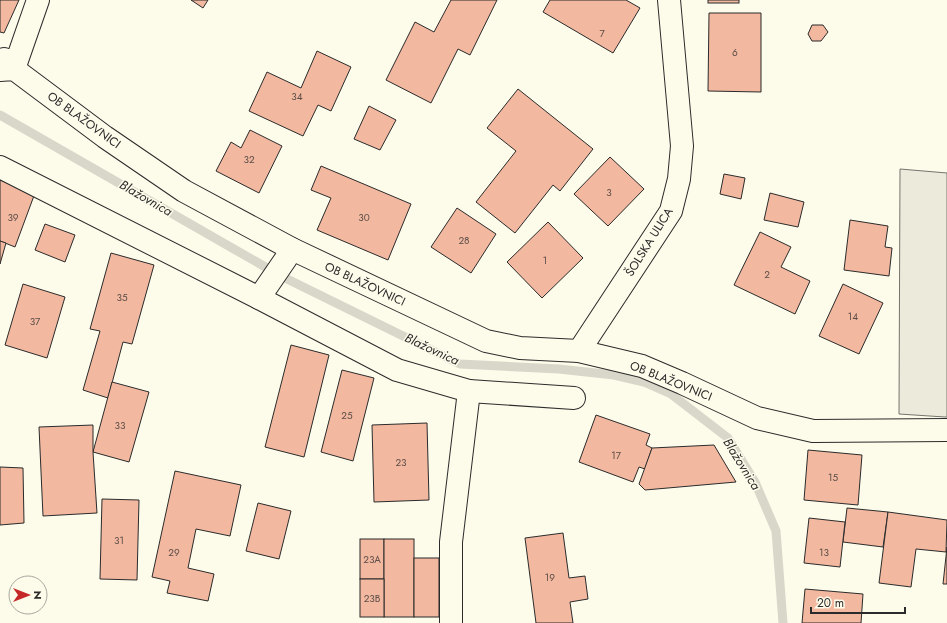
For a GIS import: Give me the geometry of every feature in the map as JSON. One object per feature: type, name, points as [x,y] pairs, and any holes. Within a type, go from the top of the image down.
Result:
[{"type":"street","points":[[5,65],[38,0]]},
{"type":"street","name":"ŠOLSKA ULICA","points":[[579,351],[671,211],[680,179],[682,146],[669,0]]},
{"type":"street","name":"OB BLAŽOVNICI","points":[[5,65],[184,191],[288,254],[486,341],[520,348],[579,351],[642,366],[757,418],[813,432],[947,430]]},
{"type":"street","points":[[0,167],[262,294],[397,370],[469,391],[574,398]]},
{"type":"street","points":[[262,294],[288,254]]},
{"type":"street","points":[[451,623],[451,542],[469,391]]},
{"type":"shaded area","points":[[900,169],[947,173],[947,417],[899,414]]},
{"type":"building","points":[[0,0],[19,0],[4,33],[0,32]]},
{"type":"building","points":[[191,0],[208,0],[203,8]]},
{"type":"building","points":[[451,0],[497,0],[470,55],[458,49],[431,103],[386,80],[415,22],[434,32]]},
{"type":"building","points":[[550,0],[626,0],[640,8],[613,53],[543,12]]},
{"type":"building","points":[[708,0],[739,0],[739,3],[708,3]]},
{"type":"building","points":[[709,13],[761,13],[761,92],[708,91]]},
{"type":"building","points":[[812,25],[823,25],[828,32],[821,41],[812,41],[808,34]]},
{"type":"building","points":[[317,51],[351,67],[331,111],[318,105],[303,136],[249,111],[267,72],[301,88]]},
{"type":"building","points":[[518,89],[593,149],[560,191],[553,185],[515,233],[476,202],[516,151],[487,128]]},
{"type":"building","points":[[369,106],[396,120],[380,150],[354,139]]},
{"type":"building","points":[[250,130],[282,146],[259,193],[216,171],[231,142],[241,148]]},
{"type":"building","points":[[610,157],[644,189],[608,226],[574,194]]},
{"type":"building","points":[[321,166],[411,204],[388,260],[317,230],[331,198],[311,190]]},
{"type":"building","points":[[724,174],[745,178],[741,199],[720,194]]},
{"type":"building","points":[[0,180],[35,193],[15,247],[0,241]]},
{"type":"building","points":[[770,193],[804,202],[798,227],[764,220]]},
{"type":"building","points":[[457,208],[496,234],[471,273],[431,247]]},
{"type":"building","points":[[850,220],[888,226],[885,247],[892,248],[889,276],[844,270]]},
{"type":"building","points":[[548,222],[583,258],[542,298],[507,262]]},
{"type":"building","points":[[45,224],[75,235],[65,262],[35,250]]},
{"type":"building","points":[[760,232],[791,247],[781,267],[810,281],[795,314],[734,285]]},
{"type":"building","points":[[0,241],[6,243],[0,264]]},
{"type":"building","points":[[111,253],[154,265],[132,344],[123,342],[108,398],[83,390],[100,331],[90,329]]},
{"type":"building","points":[[23,284],[65,297],[47,358],[5,345]]},
{"type":"building","points":[[843,284],[883,303],[859,354],[819,336]]},
{"type":"building","points":[[291,345],[329,355],[304,457],[265,447]]},
{"type":"building","points":[[342,370],[374,378],[353,461],[321,452]]},
{"type":"building","points":[[112,382],[149,392],[129,462],[93,452]]},
{"type":"building","points":[[596,415],[650,434],[646,445],[652,448],[645,469],[639,467],[633,482],[579,462]]},
{"type":"building","points":[[427,423],[429,500],[374,502],[372,425]]},
{"type":"building","points":[[93,425],[93,452],[97,513],[43,516],[39,427]]},
{"type":"building","points":[[714,445],[736,482],[645,490],[639,484],[652,448]]},
{"type":"building","points":[[808,450],[862,455],[858,505],[804,500]]},
{"type":"building","points":[[0,467],[23,468],[24,523],[0,525]]},
{"type":"building","points":[[175,471],[241,485],[230,536],[196,529],[188,568],[214,574],[208,601],[167,593],[170,581],[152,577]]},
{"type":"building","points":[[102,499],[139,500],[137,580],[100,579]]},
{"type":"building","points":[[258,503],[291,511],[279,559],[246,551]]},
{"type":"building","points":[[847,508],[888,512],[883,547],[843,542]]},
{"type":"building","points":[[888,512],[947,520],[946,552],[916,549],[911,587],[879,583]]},
{"type":"building","points":[[809,518],[845,522],[840,567],[804,563]]},
{"type":"building","points":[[563,533],[569,578],[585,576],[588,599],[570,602],[573,623],[536,623],[525,538]]},
{"type":"building","points":[[360,539],[384,539],[384,579],[360,579]]},
{"type":"building","points":[[384,539],[414,539],[414,617],[384,617]]},
{"type":"building","points":[[947,547],[947,584],[943,584]]},
{"type":"building","points":[[414,558],[439,558],[439,617],[414,617]]},
{"type":"building","points":[[360,579],[384,579],[384,617],[360,617]]},
{"type":"building","points":[[805,589],[863,594],[861,623],[802,623]]},
{"type":"waterway","name":"Blažovnica","points":[[0,115],[281,276],[460,364],[559,369],[614,375],[644,382],[671,394],[728,438],[755,482],[776,531],[783,623]]}]
